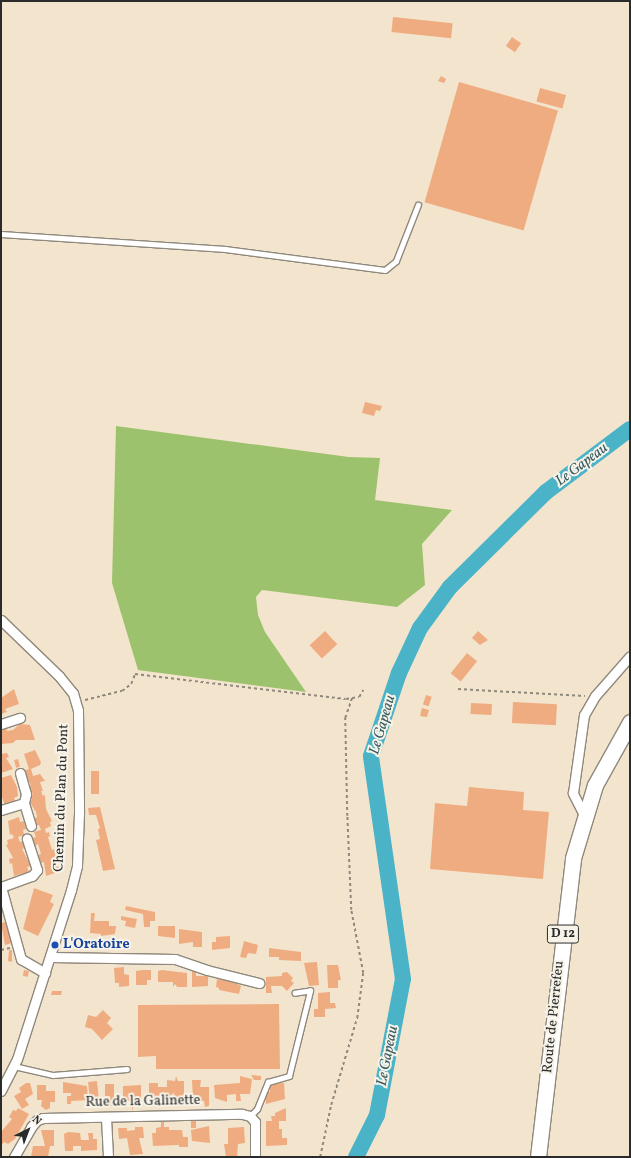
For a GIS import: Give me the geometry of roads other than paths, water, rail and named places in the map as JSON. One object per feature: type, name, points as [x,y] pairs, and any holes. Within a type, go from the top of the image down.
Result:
[{"type":"main road","name":"Route de Pierrefeu","points":[[538,1157],[569,884],[584,815],[606,762],[630,722]]},
{"type":"street","name":"Chemin du Plan du Pont","points":[[1,620],[59,676],[72,693],[76,702],[78,718],[77,866],[45,973],[14,1066],[1,1091]]},
{"type":"street","points":[[584,815],[573,793],[584,715],[595,696],[630,656]]},
{"type":"street","points":[[1,724],[20,718]]},
{"type":"street","points":[[20,773],[26,794],[24,802],[31,826]]},
{"type":"street","points":[[1,810],[24,802]]},
{"type":"street","points":[[26,839],[37,870],[32,876],[1,887],[21,959],[45,973]]},
{"type":"street","points":[[50,957],[175,959],[207,970],[259,983]]},
{"type":"street","points":[[250,1116],[255,1122],[255,1157]]},
{"type":"street","name":"Rue de la Galinette","points":[[14,1157],[37,1120],[250,1116]]},
{"type":"street","points":[[106,1118],[108,1157]]},
{"type":"lane","points":[[1,234],[225,249],[385,270],[396,261],[418,205]]},
{"type":"lane","points":[[250,1116],[257,1109],[268,1082],[289,1076],[310,991],[295,993]]},
{"type":"lane","points":[[14,1066],[53,1075],[127,1069]]},
{"type":"waterway","name":"Le Gapeau","points":[[356,1157],[377,1115],[403,979],[371,756],[399,673],[420,628],[450,587],[546,492],[630,429]]},
{"type":"place","name":"L'Oratoire","points":[[55,945]]}]
